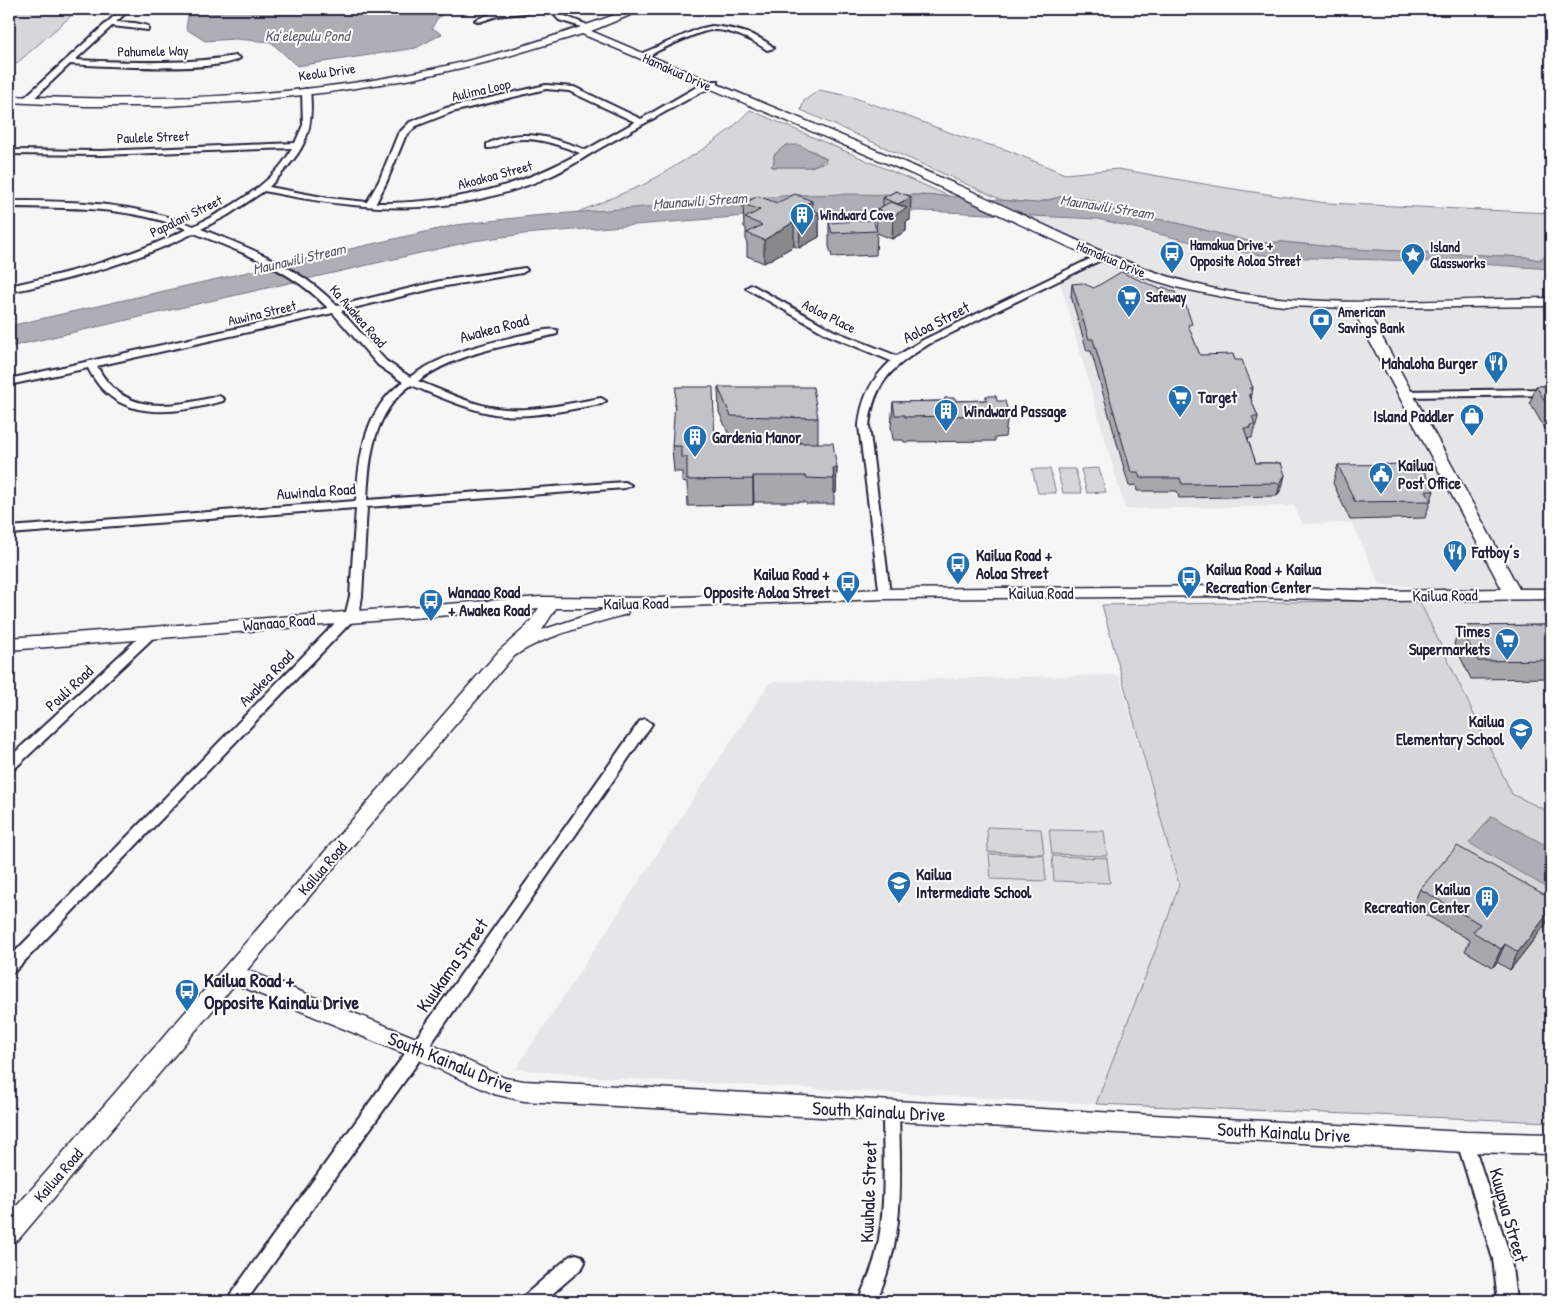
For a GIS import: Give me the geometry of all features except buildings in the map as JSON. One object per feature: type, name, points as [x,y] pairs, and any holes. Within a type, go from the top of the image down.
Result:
[{"type":"street","points":[[27,100],[112,24],[126,9]]},
{"type":"street","points":[[479,20],[496,14],[541,9]]},
{"type":"street","name":"Hamakua Drive","points":[[553,9],[560,16],[571,22],[959,190],[1102,256],[1156,278],[1220,294],[1288,303],[1551,302]]},
{"type":"street","name":"Keolu Drive","points":[[9,99],[148,102],[306,91],[449,67],[523,49],[587,29],[640,9]]},
{"type":"street","points":[[112,24],[135,25],[145,28]]},
{"type":"street","points":[[644,54],[712,28],[728,30],[763,43],[770,48]]},
{"type":"street","name":"Pahumele Way","points":[[70,62],[171,64],[219,62],[236,58]]},
{"type":"street","name":"Akoakoa Street","points":[[260,188],[335,202],[370,205],[426,204],[487,194],[541,177],[711,84]]},
{"type":"street","name":"Aulima Loop","points":[[370,205],[384,181],[401,136],[413,124],[433,115],[542,88],[560,86],[571,89],[641,122]]},
{"type":"street","name":"Papalani Street","points":[[9,289],[102,265],[145,250],[194,229],[233,208],[280,171],[299,145],[308,117],[306,91]]},
{"type":"street","points":[[490,146],[508,138],[536,138],[551,140],[587,153]]},
{"type":"street","name":"Paulele Street","points":[[9,152],[101,153],[299,145]]},
{"type":"street","name":"Ka Awakea Road","points":[[9,204],[124,208],[152,213],[275,263],[311,286],[337,309],[382,363],[408,381],[478,407],[496,411],[531,412],[601,401]]},
{"type":"street","name":"Aoloa Street","points":[[884,594],[871,500],[864,416],[874,387],[897,360],[926,342],[1102,256]]},
{"type":"street","name":"Auwina Street","points":[[9,382],[337,309],[440,284],[522,270]]},
{"type":"street","name":"Aoloa Place","points":[[751,288],[831,333],[897,360]]},
{"type":"street","points":[[1357,304],[1513,594]]},
{"type":"street","name":"Awakea Road","points":[[9,968],[355,608],[368,444],[373,426],[382,410],[408,381],[434,366],[479,348],[554,332]]},
{"type":"street","points":[[91,364],[96,379],[107,391],[137,405],[180,409],[219,399]]},
{"type":"street","points":[[1406,394],[1551,392]]},
{"type":"street","name":"Auwinala Road","points":[[9,530],[625,485]]},
{"type":"street","name":"Kailua Road","points":[[9,1232],[505,655],[532,631],[550,604],[660,603],[884,594],[1135,593],[1223,590],[1387,596],[1551,594]]},
{"type":"street","name":"Wanaao Road","points":[[9,644],[348,616],[540,602],[550,604]]},
{"type":"street","points":[[505,655],[565,627],[608,612],[660,603]]},
{"type":"street","name":"Pouli Road","points":[[9,766],[151,633]]},
{"type":"street","name":"Kuukama Street","points":[[236,1301],[418,1048],[646,724]]},
{"type":"street","name":"South Kainalu Drive","points":[[231,973],[418,1048],[502,1087],[524,1091],[1466,1142],[1551,1144]]},
{"type":"street","name":"Kuuhale Street","points":[[867,1301],[880,1273],[891,1230],[891,1111]]},
{"type":"street","name":"Kuupua Street","points":[[1466,1142],[1502,1259],[1507,1301]]},
{"type":"street","points":[[532,1301],[576,1262]]},
{"type":"shaded area","points":[[9,9],[79,9],[9,70]]},
{"type":"shaded area","points":[[819,90],[849,96],[959,136],[1007,150],[1065,174],[1118,169],[1326,203],[1551,213],[1551,254],[1538,260],[1526,257],[1353,249],[1283,242],[1255,243],[1177,223],[1111,210],[1099,203],[1084,198],[1060,197],[1035,203],[1002,200],[801,110],[804,101]]},
{"type":"shaded area","points":[[750,110],[949,196],[885,194],[576,213],[645,184],[705,148],[732,128]],"holes":[[[786,145],[814,151],[826,162],[811,167],[771,166],[774,163],[774,155]]]},
{"type":"shaded area","points":[[1022,215],[1098,219],[1224,250],[1260,255],[1453,262],[1551,269],[1551,813],[1512,794],[1410,586],[1380,585],[1352,523],[1302,524],[1294,506],[1125,509],[1058,275],[1099,250]]},
{"type":"shaded area","points":[[1099,468],[1106,492],[1087,493],[1081,469]]},
{"type":"shaded area","points":[[1032,469],[1050,469],[1056,493],[1038,493]]},
{"type":"shaded area","points":[[1057,469],[1075,469],[1082,493],[1063,493]]},
{"type":"shaded area","points":[[1419,600],[1512,794],[1551,813],[1551,1122],[1096,1104],[1179,885],[1102,605]]},
{"type":"shaded area","name":"Kailua Intermediate School","points":[[1119,675],[1179,885],[1096,1104],[597,1077],[516,1069],[770,682]]},
{"type":"shaded area","points":[[987,827],[1041,829],[1044,854],[988,852]]},
{"type":"shaded area","points":[[1049,830],[1104,831],[1107,856],[1052,854]]},
{"type":"shaded area","points":[[989,854],[1044,855],[1046,881],[991,879]]},
{"type":"shaded area","points":[[1052,856],[1107,858],[1110,883],[1054,881]]},
{"type":"water","name":"Kaʻelepulu Pond","points":[[189,9],[450,9],[437,19],[432,28],[442,34],[416,48],[297,66],[271,42],[235,39],[205,41],[186,29]]},
{"type":"water","points":[[786,145],[799,145],[827,159],[811,167],[771,166],[774,163],[774,155]]},
{"type":"water","points":[[795,195],[949,196],[1035,203],[1060,197],[1077,197],[1095,201],[1111,210],[1177,223],[1255,243],[1283,242],[1353,249],[1526,257],[1538,260],[1551,254],[1551,269],[1453,262],[1278,257],[1224,250],[1098,219],[922,211],[837,211],[759,215],[524,234],[473,241],[9,347],[9,326],[456,225],[532,216]]},
{"type":"water","points":[[1492,816],[1551,848],[1551,890],[1469,843]]},
{"type":"place","name":"Windward Cove","points":[[802,236]]},
{"type":"place","name":"Hamakua Drive + Opposite Aoloa Street","points":[[1172,274]]},
{"type":"place","name":"Island Glassworks","points":[[1413,276]]},
{"type":"place","name":"Safeway","points":[[1129,318]]},
{"type":"place","name":"American Savings Bank","points":[[1321,341]]},
{"type":"place","name":"Mahaloha Burger","points":[[1496,384]]},
{"type":"place","name":"Target","points":[[1180,418]]},
{"type":"place","name":"Windward Passage","points":[[946,432]]},
{"type":"place","name":"Island Paddler","points":[[1472,437]]},
{"type":"place","name":"Gardenia Manor","points":[[695,458]]},
{"type":"place","name":"Kailua Post Office","points":[[1381,495]]},
{"type":"place","name":"Fatboy’s","points":[[1455,573]]},
{"type":"place","name":"Kailua Road + Aoloa Street","points":[[958,585]]},
{"type":"place","name":"Kailua Road + Kailua Recreation Center","points":[[1189,599]]},
{"type":"place","name":"Kailua Road + Opposite Aoloa Street","points":[[848,604]]},
{"type":"place","name":"Wanaao Road + Awakea Road","points":[[431,622]]},
{"type":"place","name":"Times Supermarkets","points":[[1507,661]]},
{"type":"place","name":"Kailua Elementary School","points":[[1521,751]]},
{"type":"place","name":"Kailua Intermediate School","points":[[899,904]]},
{"type":"place","name":"Kailua Recreation Center","points":[[1487,919]]},
{"type":"place","name":"Kailua Road + Opposite Kainalu Drive","points":[[187,1012]]},
{"type":"water label","name":"Maunawili Stream","points":[[700,201]]},
{"type":"water label","name":"Maunawili Stream","points":[[1107,207]]},
{"type":"water label","name":"Maunawili Stream","points":[[299,259]]}]
